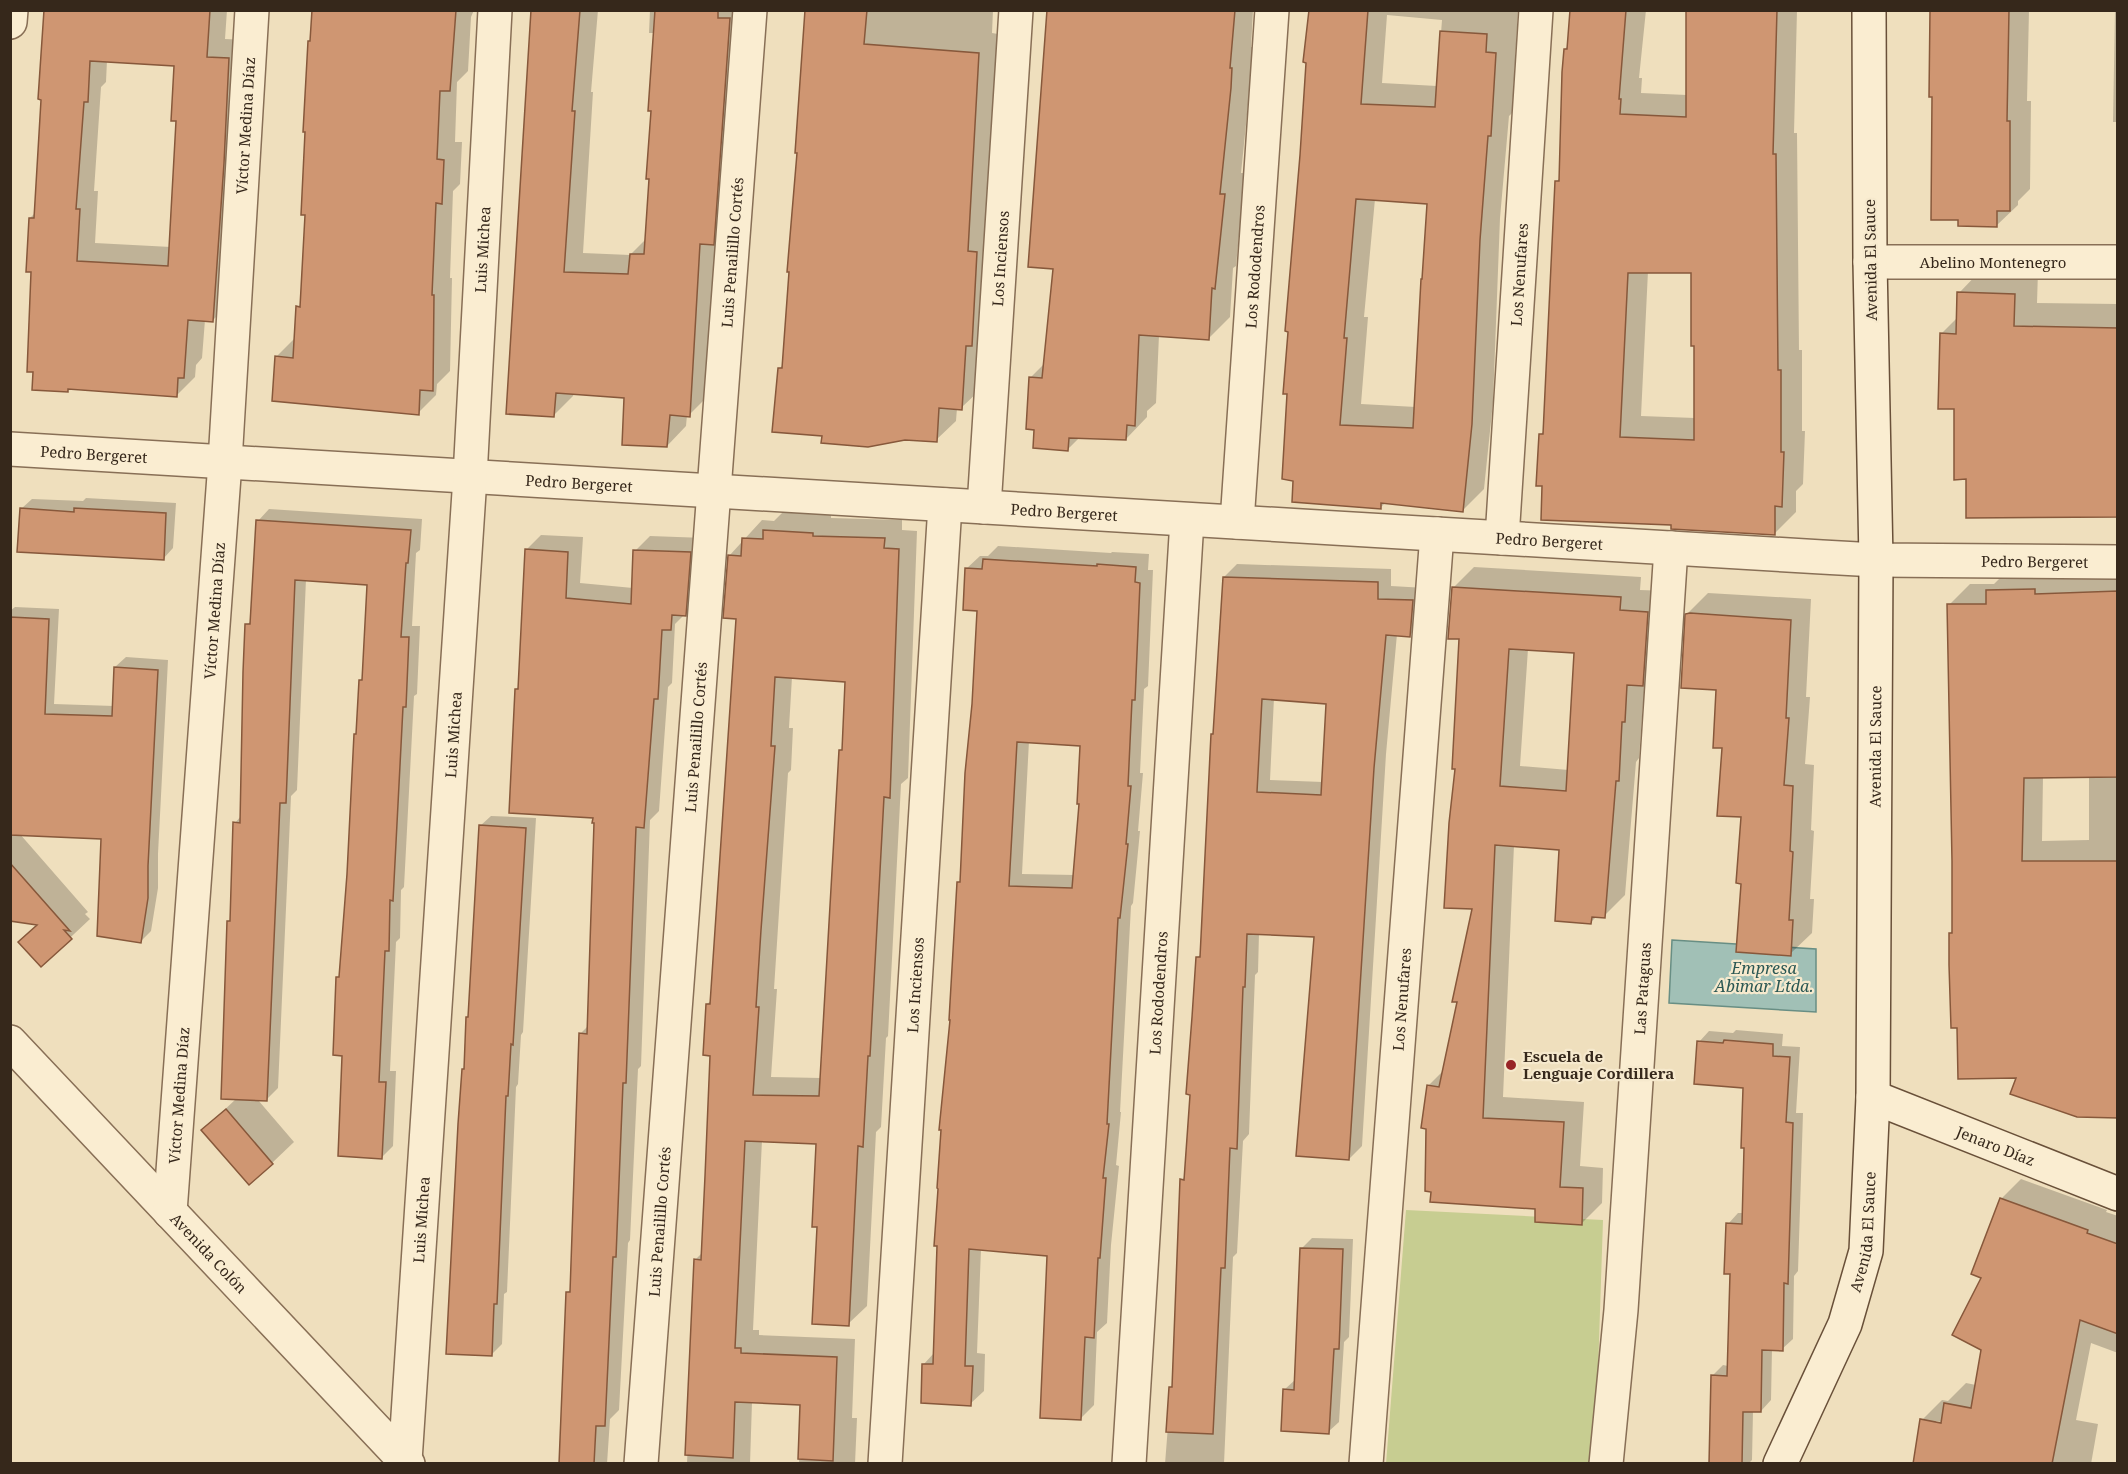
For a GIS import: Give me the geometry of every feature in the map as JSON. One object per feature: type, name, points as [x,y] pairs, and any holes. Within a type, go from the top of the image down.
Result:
[{"type":"street","points":[[10,22],[11,10]]},
{"type":"street","name":"Víctor Medina Díaz","points":[[170,1212],[225,462],[252,10]]},
{"type":"street","name":"Luis Michea","points":[[407,1462],[470,477],[495,10]]},
{"type":"street","name":"Luis Penailillo Cortés","points":[[641,1464],[750,10]]},
{"type":"street","name":"Los Inciensos","points":[[984,507],[1016,10]]},
{"type":"street","name":"Los Rododendros","points":[[1237,522],[1272,10]]},
{"type":"street","name":"Los Nenufares","points":[[1502,538],[1536,10]]},
{"type":"street","name":"Avenida El Sauce","points":[[1784,1462],[1845,1324],[1866,1251],[1872,1097],[1876,560],[1870,262],[1869,10]]},
{"type":"street","name":"Abelino Montenegro","points":[[1870,262],[2118,262]]},
{"type":"street","name":"Pedro Bergeret","points":[[10,449],[1876,560],[2118,562]]},
{"type":"street","name":"Los Inciensos","points":[[885,1464],[945,505]]},
{"type":"street","name":"Los Rododendros","points":[[1129,1464],[1187,520]]},
{"type":"street","name":"Los Nenufares","points":[[1366,1464],[1437,534]]},
{"type":"street","name":"Las Pataguas","points":[[1606,1464],[1621,1310],[1671,548]]},
{"type":"street","name":"Avenida Colón","points":[[10,1042],[407,1462]]},
{"type":"street","name":"Jenaro Díaz","points":[[1872,1097],[2118,1194]]},
{"type":"green space","points":[[1406,1210],[1603,1220],[1595,1463],[1386,1464]]},
{"type":"water","name":"Empresa Abimar Ltda.","points":[[1672,940],[1816,949],[1816,1012],[1669,1003]]},
{"type":"building","points":[[44,10],[210,10],[207,57],[229,58],[213,322],[188,320],[184,378],[178,378],[177,397],[68,389],[68,392],[32,390],[33,372],[27,372],[31,272],[26,272],[29,218],[34,218],[41,100],[38,99]],"holes":[[[90,61],[174,66],[171,121],[176,121],[168,266],[77,261],[80,209],[76,209],[84,102],[88,102]]]},
{"type":"building","points":[[312,10],[456,10],[450,91],[440,91],[437,159],[444,160],[442,204],[436,203],[432,295],[434,295],[433,391],[420,390],[419,415],[272,401],[275,356],[293,358],[296,306],[300,307],[305,215],[301,215],[305,132],[303,132]]},
{"type":"building","points":[[531,10],[580,10],[572,111],[575,111],[564,272],[628,274],[630,254],[644,254],[651,111],[648,111],[655,10],[718,10],[718,18],[730,18],[714,245],[700,244],[690,417],[670,415],[667,447],[622,445],[624,398],[556,393],[554,417],[506,414]]},
{"type":"building","points":[[805,10],[867,10],[864,44],[979,53],[968,251],[977,252],[972,346],[966,346],[962,410],[939,408],[937,442],[905,440],[868,447],[821,443],[822,436],[772,432],[778,368],[782,368]]},
{"type":"building","points":[[1047,10],[1235,10],[1230,68],[1232,68],[1231,88],[1220,194],[1225,194],[1215,289],[1212,288],[1209,340],[1139,335],[1135,426],[1127,425],[1126,440],[1069,438],[1068,451],[1033,448],[1034,430],[1026,429],[1029,377],[1042,378],[1053,269],[1028,267]]},
{"type":"building","points":[[1309,10],[1368,10],[1361,104],[1435,107],[1440,31],[1487,34],[1486,52],[1496,53],[1491,136],[1488,136],[1480,240],[1472,424],[1463,512],[1381,503],[1381,509],[1292,502],[1293,481],[1282,479],[1287,394],[1283,394],[1288,332],[1285,331],[1300,155],[1306,63],[1303,62]],"holes":[[[1356,199],[1427,204],[1413,428],[1340,425],[1347,338],[1344,338]]]},
{"type":"building","points":[[1570,10],[1626,10],[1619,99],[1621,99],[1620,114],[1686,117],[1686,10],[1777,10],[1773,154],[1776,154],[1781,452],[1784,452],[1782,507],[1775,506],[1775,535],[1671,529],[1671,525],[1541,520],[1542,486],[1536,486],[1539,434],[1543,434],[1555,181],[1559,181],[1562,72],[1564,49],[1567,49]],"holes":[[[1628,273],[1691,273],[1694,440],[1620,437]]]},
{"type":"building","points":[[1930,10],[2009,10],[2007,121],[2010,121],[2010,211],[1997,211],[1997,227],[1958,226],[1958,220],[1931,220]]},
{"type":"building","points":[[1957,292],[2015,294],[2014,326],[2118,328],[2118,517],[1966,518],[1966,479],[1954,480],[1954,409],[1938,409],[1940,333],[1956,334]]},
{"type":"building","points":[[20,508],[74,512],[74,508],[166,513],[164,560],[17,552]]},
{"type":"building","points":[[256,520],[411,530],[408,563],[406,563],[401,637],[409,637],[406,707],[403,707],[393,901],[390,900],[389,951],[385,951],[379,1082],[386,1082],[382,1159],[338,1156],[342,1056],[333,1055],[336,977],[339,977],[354,734],[356,734],[359,680],[362,680],[367,585],[295,580],[286,803],[280,803],[267,1101],[221,1099],[227,921],[230,921],[233,822],[240,823],[245,624],[250,624]]},
{"type":"building","points":[[763,530],[813,533],[813,536],[885,538],[884,548],[899,549],[890,798],[884,797],[870,1056],[868,1056],[863,1147],[858,1146],[849,1326],[812,1324],[817,1227],[812,1227],[816,1144],[745,1141],[735,1348],[741,1348],[741,1353],[837,1357],[833,1461],[798,1459],[800,1405],[735,1402],[733,1458],[685,1455],[694,1259],[701,1260],[705,1176],[710,1056],[703,1055],[706,1004],[710,1004],[736,619],[723,618],[728,555],[741,556],[742,538],[763,539]],"holes":[[[775,677],[845,682],[819,1096],[753,1095],[759,1007],[756,1007],[775,746],[771,746]]]},
{"type":"building","points":[[525,549],[568,552],[566,598],[631,604],[633,550],[691,552],[686,616],[672,615],[671,630],[662,630],[658,699],[654,699],[644,828],[636,827],[626,1083],[623,1083],[616,1257],[613,1257],[605,1426],[596,1426],[594,1464],[559,1464],[566,1292],[570,1292],[579,1033],[587,1034],[594,823],[592,823],[593,818],[509,813]]},
{"type":"building","points":[[983,559],[1136,567],[1135,582],[1140,583],[1135,700],[1132,700],[1128,786],[1131,786],[1126,844],[1128,844],[1120,918],[1118,918],[1107,1124],[1109,1124],[1103,1178],[1106,1178],[1100,1258],[1098,1258],[1094,1338],[1085,1337],[1081,1420],[1040,1418],[1047,1256],[969,1249],[965,1366],[973,1366],[971,1406],[921,1403],[922,1364],[933,1364],[937,1246],[934,1246],[941,1130],[939,1130],[950,1020],[957,882],[960,882],[965,773],[972,704],[977,611],[963,610],[965,568],[982,569]],"holes":[[[1017,742],[1080,746],[1077,804],[1079,804],[1072,888],[1009,886]]]},
{"type":"building","points":[[1223,577],[1378,582],[1378,599],[1413,600],[1410,637],[1386,635],[1374,768],[1349,1160],[1296,1156],[1314,937],[1247,934],[1237,1149],[1230,1148],[1225,1268],[1221,1268],[1213,1434],[1166,1432],[1169,1387],[1172,1387],[1180,1179],[1184,1180],[1190,1095],[1186,1094],[1196,957],[1200,957],[1211,734],[1213,734]],"holes":[[[1262,699],[1326,704],[1321,795],[1257,792]]]},
{"type":"building","points":[[1452,587],[1621,597],[1620,610],[1648,612],[1643,686],[1627,685],[1625,722],[1622,722],[1619,781],[1616,781],[1605,918],[1592,917],[1591,924],[1555,921],[1559,850],[1495,845],[1483,1118],[1564,1122],[1560,1187],[1583,1188],[1582,1225],[1535,1222],[1535,1209],[1430,1202],[1431,1192],[1425,1191],[1426,1129],[1421,1128],[1427,1085],[1439,1087],[1457,1002],[1452,1002],[1472,909],[1444,908],[1455,769],[1452,769],[1459,639],[1448,639]],"holes":[[[1509,649],[1574,653],[1566,791],[1500,786]]]},
{"type":"building","points":[[2035,589],[2035,594],[2118,591],[2118,777],[2024,778],[2022,861],[2118,861],[2118,1118],[2077,1117],[2010,1094],[2016,1078],[1958,1079],[1957,1028],[1951,1028],[1949,965],[1949,933],[1952,933],[1952,861],[1947,604],[1986,604],[1986,590]]},
{"type":"building","points":[[1685,614],[1791,620],[1786,718],[1789,718],[1784,785],[1793,786],[1790,851],[1793,852],[1789,920],[1793,920],[1791,956],[1736,952],[1741,884],[1736,883],[1741,817],[1717,816],[1722,748],[1713,748],[1716,690],[1681,688]]},
{"type":"building","points":[[10,617],[49,619],[45,714],[112,716],[114,667],[158,670],[148,898],[141,943],[97,936],[101,839],[10,835]]},
{"type":"building","points":[[479,825],[526,828],[513,1045],[511,1044],[508,1096],[506,1096],[497,1304],[494,1304],[492,1356],[446,1354],[458,1124],[462,1069],[464,1069],[466,1017],[468,1017]]},
{"type":"building","points":[[10,863],[70,931],[64,930],[72,939],[41,967],[18,942],[37,925],[10,921]]},
{"type":"building","points":[[1724,1040],[1773,1044],[1773,1056],[1790,1057],[1786,1122],[1793,1123],[1788,1284],[1784,1283],[1783,1351],[1762,1350],[1761,1412],[1743,1412],[1742,1464],[1709,1464],[1711,1375],[1727,1376],[1730,1274],[1724,1274],[1726,1223],[1742,1224],[1743,1088],[1694,1084],[1697,1041],[1723,1043]]},
{"type":"building","points":[[226,1109],[273,1164],[249,1185],[201,1130]]},
{"type":"building","points":[[2000,1198],[2088,1230],[2087,1233],[2118,1244],[2118,1334],[2080,1320],[2052,1464],[1913,1464],[1920,1419],[1941,1423],[1944,1403],[1971,1408],[1981,1350],[1952,1335],[1981,1278],[1971,1274]]},
{"type":"building","points":[[1300,1248],[1343,1249],[1339,1349],[1334,1349],[1329,1434],[1281,1431],[1283,1389],[1294,1390]]},
{"type":"place","name":"Escuela de Lenguaje Cordillera","points":[[1511,1065]]}]
